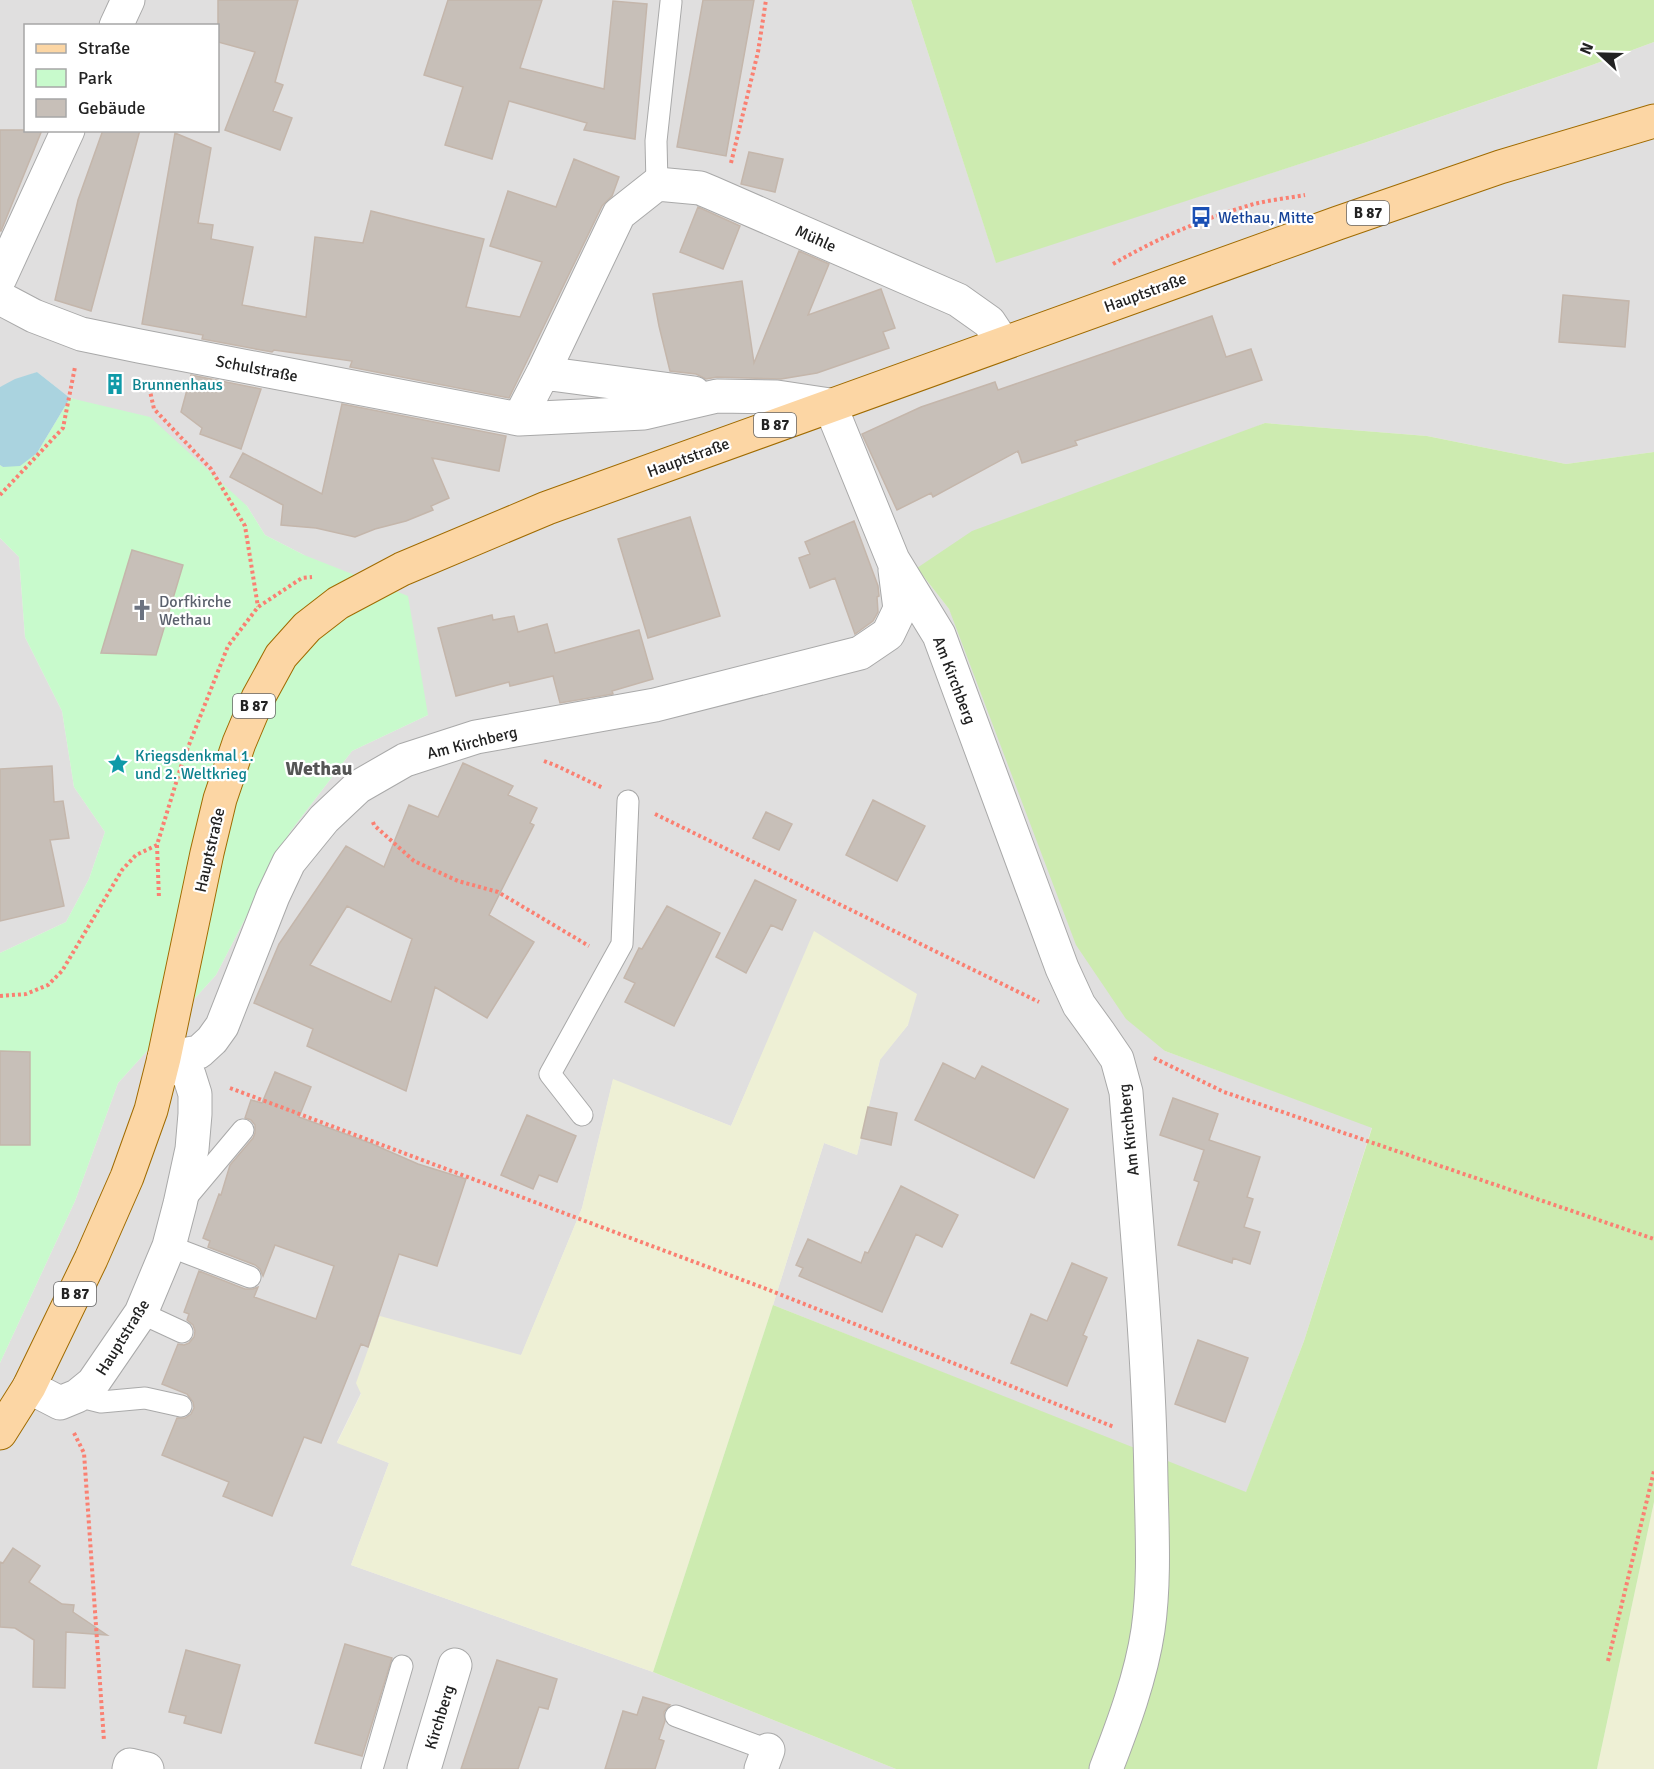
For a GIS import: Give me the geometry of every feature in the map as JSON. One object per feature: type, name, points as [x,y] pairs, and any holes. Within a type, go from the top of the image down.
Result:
[{"type":"main road","name":"Hauptstraße","points":[[0,1433],[29,1388],[91,1259],[127,1177],[151,1110],[164,1058],[220,799],[239,743],[258,698],[281,656],[307,627],[339,603],[402,569],[547,508],[1480,174],[1654,121]]},
{"type":"street","points":[[117,24],[128,0]]},
{"type":"street","points":[[0,278],[67,132]]},
{"type":"street","points":[[519,419],[619,214],[657,184]]},
{"type":"street","name":"Mühle","points":[[657,184],[700,188],[958,300],[989,322],[1003,343]]},
{"type":"street","name":"Schulstraße","points":[[0,298],[34,316],[81,334],[519,419],[644,413],[717,396],[777,397],[830,405]]},
{"type":"street","points":[[543,373],[717,396]]},
{"type":"street","name":"Am Kirchberg","points":[[830,405],[893,560],[939,635],[1062,968],[1079,1005],[1117,1059],[1126,1092],[1151,1442],[1152,1583],[1148,1631],[1138,1676],[1106,1769]]},
{"type":"street","name":"Am Kirchberg","points":[[164,1058],[198,1052],[212,1040],[222,1026],[273,896],[289,862],[324,819],[358,787],[405,760],[476,737],[655,705],[860,653],[888,634],[900,609],[893,560]]},
{"type":"street","name":"Hauptstraße","points":[[69,1400],[93,1383],[141,1312],[169,1246],[192,1149],[195,1094],[189,1075],[164,1058]]},
{"type":"street","points":[[29,1388],[69,1400]]},
{"type":"street","name":"Kirchberg","points":[[423,1769],[455,1665]]},
{"type":"lane","points":[[657,184],[656,141],[671,2]]},
{"type":"lane","points":[[582,1115],[550,1074],[622,944],[628,801]]},
{"type":"lane","points":[[180,1204],[243,1130]]},
{"type":"lane","points":[[169,1246],[250,1277]]},
{"type":"lane","points":[[141,1312],[182,1332]]},
{"type":"lane","points":[[69,1400],[101,1402],[145,1398],[181,1406]]},
{"type":"lane","points":[[372,1769],[402,1666]]},
{"type":"lane","points":[[676,1716],[764,1759]]},
{"type":"path","points":[[712,193],[728,174],[758,52],[766,0]]},
{"type":"path","points":[[0,495],[63,428],[81,334]]},
{"type":"path","points":[[140,346],[154,409],[211,469],[245,526],[258,607]]},
{"type":"path","points":[[158,888],[157,845],[183,760],[228,646],[258,607],[302,578],[314,577]]},
{"type":"path","points":[[536,758],[557,765],[1040,1003]]},
{"type":"path","points":[[358,787],[374,825],[414,861],[458,881],[498,892],[613,960]]},
{"type":"path","points":[[0,996],[26,994],[48,984],[62,971],[122,870],[136,855],[157,845]]},
{"type":"path","points":[[1152,1057],[1224,1092],[1654,1239]]},
{"type":"path","points":[[256,1096],[764,1288],[1151,1442]]},
{"type":"path","points":[[69,1400],[84,1453],[105,1745],[135,1768]]},
{"type":"path","points":[[1608,1661],[1654,1471]]},
{"type":"shaded area","points":[[0,0],[911,0],[996,262],[1364,143],[1654,42],[1654,452],[1566,464],[1427,436],[1265,423],[917,568],[949,609],[1165,1051],[1372,1127],[1304,1341],[1246,1493],[773,1305],[824,1143],[857,1155],[880,1059],[908,1025],[815,932],[731,1126],[613,1080],[582,1208],[521,1356],[379,1317],[361,1393],[337,1442],[389,1463],[351,1565],[653,1672],[896,1769],[0,1769],[0,1363],[75,1201],[118,1083],[216,975],[290,832],[352,751],[428,715],[304,555],[265,535],[247,506],[97,406],[70,398],[37,372],[0,387]]},
{"type":"shaded area","points":[[0,538],[19,557],[25,637],[62,711],[74,787],[105,832],[89,879],[66,922],[0,953]]},
{"type":"green space","points":[[911,0],[1654,0],[1654,42],[1364,143],[996,263]]},
{"type":"green space","points":[[70,398],[150,417],[247,506],[265,535],[304,555],[408,596],[428,715],[352,751],[290,832],[216,975],[118,1083],[75,1201],[0,1363],[0,953],[66,922],[89,879],[105,832],[74,787],[62,711],[25,637],[19,557],[0,538],[0,465],[3,467],[37,453]]},
{"type":"green space","points":[[1265,423],[1427,436],[1566,464],[1654,452],[1654,1502],[1597,1769],[896,1769],[653,1672],[773,1305],[1246,1492],[1304,1341],[1372,1128],[1165,1051],[1126,1019],[1076,945],[949,609],[917,568],[972,531]]},
{"type":"green space","points":[[814,931],[917,994],[908,1025],[880,1060],[857,1155],[824,1143],[653,1672],[351,1565],[389,1463],[337,1443],[361,1394],[356,1383],[380,1316],[521,1355],[582,1208],[613,1079],[731,1126]]},
{"type":"green space","points":[[1654,1502],[1654,1769],[1597,1769]]},
{"type":"water","points":[[37,372],[70,398],[37,453],[20,466],[3,467],[0,465],[0,387]]},
{"type":"building","points":[[218,0],[298,0],[275,82],[283,85],[273,111],[292,118],[280,150],[225,130],[255,52],[219,42]]},
{"type":"building","points":[[448,0],[542,0],[520,68],[604,89],[613,1],[647,4],[635,139],[584,130],[587,123],[509,101],[492,159],[445,145],[463,87],[424,75]]},
{"type":"building","points":[[703,0],[754,0],[726,156],[677,147]]},
{"type":"building","points":[[0,130],[41,132],[1,231]]},
{"type":"building","points":[[102,132],[139,132],[91,311],[55,300],[78,200]]},
{"type":"building","points":[[175,133],[211,148],[198,223],[213,225],[211,239],[253,247],[242,305],[306,317],[315,237],[363,243],[371,211],[484,239],[466,307],[520,317],[542,262],[490,246],[508,191],[556,207],[574,159],[619,177],[612,196],[602,206],[509,398],[350,367],[352,361],[274,350],[272,352],[202,339],[203,335],[142,324]]},
{"type":"building","points":[[749,152],[783,159],[775,192],[741,184]]},
{"type":"building","points":[[698,207],[740,226],[723,269],[680,252]]},
{"type":"building","points":[[799,251],[829,264],[808,315],[881,289],[895,328],[883,332],[889,348],[817,373],[781,379],[717,377],[706,379],[696,374],[670,371],[653,294],[742,281],[754,363]]},
{"type":"building","points":[[1563,295],[1629,301],[1625,347],[1559,342]]},
{"type":"building","points":[[1212,316],[1226,357],[1251,349],[1262,380],[1075,441],[1077,445],[1022,463],[1018,451],[933,497],[931,493],[897,510],[862,434],[921,407],[995,382],[998,390]]},
{"type":"building","points":[[191,375],[261,389],[241,449],[200,434],[202,428],[181,412]]},
{"type":"building","points":[[342,404],[506,436],[499,471],[432,458],[449,498],[431,506],[433,510],[355,537],[316,528],[281,525],[283,505],[230,477],[243,453],[322,494]]},
{"type":"building","points":[[690,517],[720,616],[648,638],[618,539]]},
{"type":"building","points":[[854,521],[878,586],[879,596],[877,597],[878,612],[873,621],[855,634],[835,578],[810,588],[799,558],[810,554],[805,542]]},
{"type":"building","name":"Dorfkirche Wethau","points":[[132,550],[183,565],[156,655],[101,653]]},
{"type":"building","points":[[492,615],[493,620],[514,616],[518,632],[547,624],[555,653],[639,630],[653,679],[612,691],[613,694],[560,703],[553,676],[510,686],[509,682],[456,696],[438,628]]},
{"type":"building","points":[[463,763],[513,786],[508,795],[537,808],[530,823],[534,825],[489,915],[534,942],[487,1018],[435,987],[406,1091],[307,1046],[313,1029],[254,1003],[279,944],[346,846],[384,867],[409,805],[438,817]],"holes":[[[347,906],[412,939],[391,1002],[310,965]]]},
{"type":"building","points":[[52,766],[54,802],[63,801],[69,838],[50,840],[64,906],[0,921],[0,769]]},
{"type":"building","points":[[873,800],[925,826],[897,881],[846,855]]},
{"type":"building","points":[[766,812],[792,824],[779,850],[753,838]]},
{"type":"building","points":[[755,880],[796,900],[782,930],[771,925],[746,973],[716,957]]},
{"type":"building","points":[[667,906],[720,933],[674,1026],[625,1002],[635,983],[624,978],[639,948],[642,949]]},
{"type":"building","points":[[0,1051],[30,1052],[30,1145],[0,1145]]},
{"type":"building","points":[[943,1063],[975,1079],[982,1066],[1068,1109],[1034,1178],[915,1120]]},
{"type":"building","points":[[275,1072],[311,1087],[299,1117],[370,1143],[418,1164],[466,1179],[437,1266],[399,1254],[368,1347],[361,1344],[321,1443],[304,1437],[272,1516],[223,1496],[229,1482],[162,1455],[177,1418],[185,1418],[194,1408],[187,1394],[162,1384],[178,1344],[189,1343],[194,1337],[193,1325],[187,1320],[189,1314],[184,1312],[199,1271],[245,1289],[258,1287],[254,1297],[316,1319],[334,1266],[275,1245],[263,1276],[255,1265],[208,1247],[210,1241],[203,1238],[219,1194],[221,1195],[230,1165],[255,1133],[255,1125],[251,1120],[245,1118],[251,1100],[262,1103]]},
{"type":"building","points":[[1173,1098],[1218,1114],[1209,1140],[1260,1157],[1247,1197],[1253,1199],[1244,1227],[1260,1232],[1250,1264],[1233,1258],[1232,1263],[1178,1245],[1199,1182],[1194,1180],[1204,1150],[1160,1135]]},
{"type":"building","points":[[868,1107],[897,1113],[891,1145],[861,1138]]},
{"type":"building","points":[[527,1115],[576,1136],[557,1182],[539,1175],[533,1189],[501,1175]]},
{"type":"building","points":[[901,1186],[958,1215],[942,1247],[916,1234],[882,1312],[799,1276],[803,1268],[796,1265],[808,1239],[861,1263]]},
{"type":"building","points":[[1072,1263],[1107,1278],[1083,1335],[1087,1337],[1067,1386],[1011,1363],[1031,1314],[1047,1321]]},
{"type":"building","points":[[1198,1340],[1248,1358],[1225,1422],[1175,1404]]},
{"type":"building","points":[[13,1548],[40,1566],[29,1582],[62,1604],[74,1605],[73,1612],[107,1635],[66,1632],[65,1688],[33,1687],[34,1640],[15,1628],[0,1627],[0,1562],[3,1563]]},
{"type":"building","points":[[345,1644],[392,1658],[362,1756],[315,1743]]},
{"type":"building","points":[[186,1650],[240,1665],[221,1733],[184,1723],[186,1716],[169,1712]]},
{"type":"building","points":[[497,1660],[557,1679],[548,1709],[539,1707],[518,1769],[461,1769]]},
{"type":"building","points":[[643,1697],[670,1705],[664,1712],[665,1721],[659,1739],[664,1741],[655,1769],[605,1769],[623,1711],[637,1715]]},
{"type":"place","name":"Wethau, Mitte","points":[[1201,217]]},
{"type":"place","name":"Brunnenhaus","points":[[115,384]]},
{"type":"place","name":"Dorfkirche Wethau","points":[[142,610]]},
{"type":"place","name":"Kriegsdenkmal 1. und 2. Weltkrieg","points":[[118,764]]},
{"type":"district","name":"Wethau","points":[[319,768]]}]
